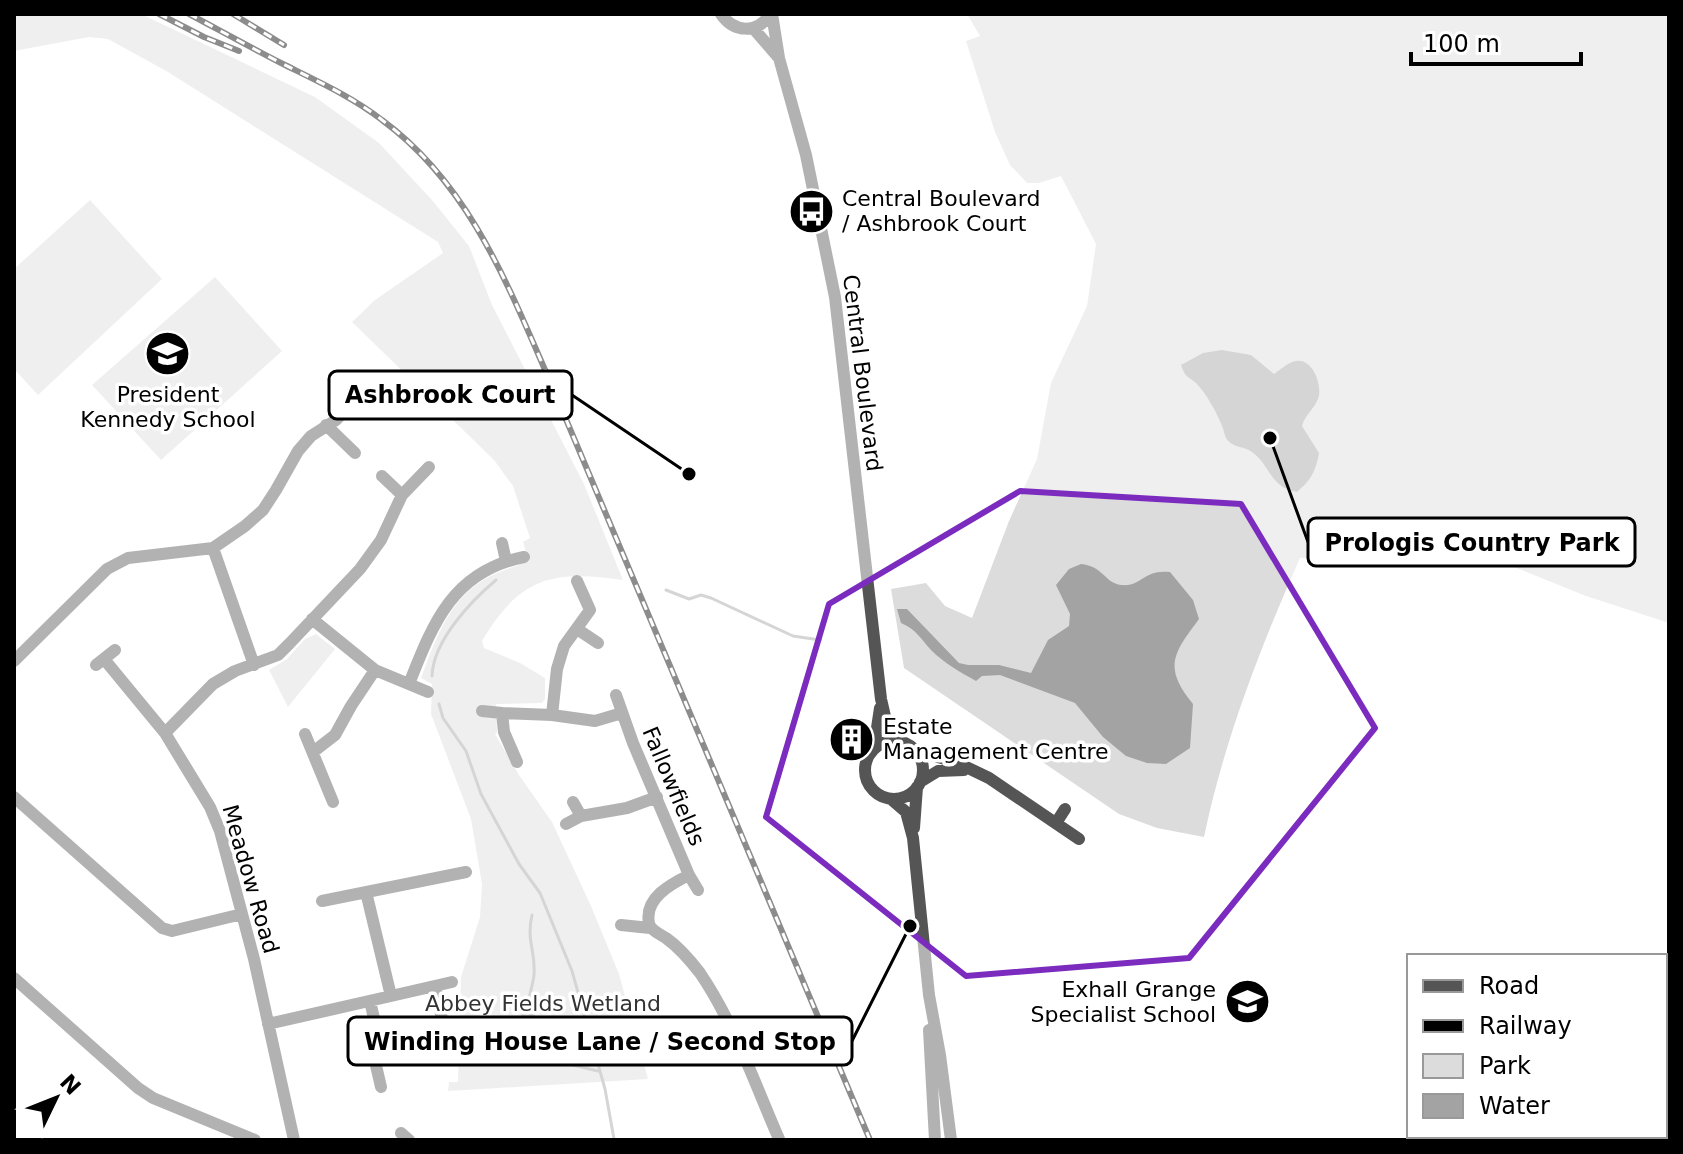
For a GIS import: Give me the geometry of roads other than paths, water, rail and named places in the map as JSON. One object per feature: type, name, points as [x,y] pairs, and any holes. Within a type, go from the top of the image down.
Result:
[{"type":"street","points":[[721,14],[731,25],[740,29],[753,28],[771,14]]},
{"type":"street","name":"Central Boulevard","points":[[771,14],[779,58],[806,155],[835,297],[881,699],[887,725],[900,741]]},
{"type":"street","name":"Central Boulevard","points":[[753,28],[779,58]]},
{"type":"street","points":[[14,661],[107,569],[128,558],[213,548],[245,526],[263,510],[298,451],[311,436],[336,420],[363,390]]},
{"type":"street","points":[[326,425],[355,453]]},
{"type":"street","points":[[165,733],[213,684],[235,671],[278,655],[360,569],[381,540],[402,495],[429,467]]},
{"type":"street","points":[[382,476],[402,495]]},
{"type":"street","points":[[502,543],[506,561]]},
{"type":"street","points":[[213,548],[254,665]]},
{"type":"street","points":[[409,684],[430,630],[453,596],[479,572],[524,557]]},
{"type":"street","points":[[552,715],[557,669],[564,646],[590,610],[577,581]]},
{"type":"street","points":[[312,619],[375,670],[426,691]]},
{"type":"street","points":[[577,629],[598,643]]},
{"type":"street","name":"Meadow Road","points":[[115,650],[100,662],[165,733],[210,807],[220,831],[294,1140]]},
{"type":"street","points":[[313,752],[335,735],[375,670]]},
{"type":"street","name":"Fallowfields","points":[[616,695],[689,875],[698,890]]},
{"type":"street","name":"Central Boulevard","points":[[874,748],[881,699]]},
{"type":"street","name":"Fallowfields","points":[[482,711],[595,721],[622,713]]},
{"type":"street","points":[[502,713],[504,732],[517,762]]},
{"type":"street","points":[[305,734],[333,802]]},
{"type":"street","points":[[935,1140],[929,995],[913,838],[906,812],[891,799],[875,792],[867,781],[865,763],[874,748],[884,742],[900,741],[915,750],[975,771],[1079,839]]},
{"type":"street","points":[[913,838],[922,764],[915,750]]},
{"type":"street","points":[[891,799],[908,795],[938,771],[975,771]]},
{"type":"street","points":[[14,797],[162,928],[172,931],[242,914]]},
{"type":"street","points":[[566,824],[581,816],[627,808],[657,797]]},
{"type":"street","points":[[573,802],[581,816]]},
{"type":"street","points":[[1056,823],[1065,809]]},
{"type":"street","points":[[322,901],[466,872]]},
{"type":"street","name":"Fallowfields","points":[[650,928],[650,908],[655,898],[668,886],[689,875]]},
{"type":"street","points":[[366,892],[391,996]]},
{"type":"street","points":[[621,925],[650,928],[676,945],[703,978],[719,1006],[778,1140]]},
{"type":"street","points":[[14,978],[138,1088],[153,1098],[255,1140]]},
{"type":"street","points":[[268,1024],[452,982]]},
{"type":"street","points":[[435,986],[446,1037]]},
{"type":"street","points":[[929,995],[951,1140]]},
{"type":"street","points":[[370,1001],[376,1027],[371,1044],[381,1087]]},
{"type":"water","points":[[1222,350],[1251,355],[1274,374],[1296,361],[1302,361],[1312,368],[1319,394],[1302,426],[1319,453],[1312,475],[1297,492],[1281,486],[1252,452],[1229,441],[1207,398],[1184,373],[1181,365],[1203,353]]},
{"type":"water","points":[[1081,564],[1094,568],[1121,585],[1134,583],[1154,573],[1170,572],[1193,600],[1199,619],[1183,642],[1175,661],[1178,680],[1193,704],[1190,748],[1166,764],[1147,763],[1126,756],[1103,737],[1075,703],[1000,675],[982,676],[976,681],[941,659],[914,631],[901,623],[897,609],[907,609],[959,663],[999,665],[1031,673],[1048,640],[1069,626],[1070,614],[1056,585],[1069,569]]},
{"type":"water","points":[[528,1000],[560,1057],[556,1061],[513,1055],[510,1040]]},
{"type":"waterway","points":[[432,676],[434,663],[446,636],[465,610],[496,580]]},
{"type":"waterway","points":[[666,590],[689,599],[701,595],[711,598],[793,636],[820,640]]},
{"type":"waterway","points":[[439,704],[443,718],[466,751],[481,794],[519,864],[540,893],[572,971],[605,1089],[614,1139]]},
{"type":"waterway","points":[[529,1001],[534,975],[530,932],[532,915]]},
{"type":"waterway","points":[[556,1061],[598,1071]]},
{"type":"railway","points":[[159,14],[239,51]]},
{"type":"railway","points":[[189,14],[333,89],[382,120],[439,174],[482,238],[501,272],[549,379],[870,1140]]},
{"type":"railway","points":[[233,14],[284,45]]},
{"type":"place","name":"Central Boulevard / Ashbrook Court","points":[[811,211]]},
{"type":"place","name":"President Kennedy School","points":[[168,353]]},
{"type":"place","name":"Prologis Country Park","points":[[1270,438]]},
{"type":"place","name":"Ashbrook Court","points":[[689,474]]},
{"type":"place","name":"Estate Management Centre","points":[[852,739]]},
{"type":"place","name":"Winding House Lane / Second Stop","points":[[910,926]]},
{"type":"place","name":"Exhall Grange Specialist School","points":[[1247,1002]]},
{"type":"park label","name":"Abbey Fields Wetland","points":[[543,1003]]}]
